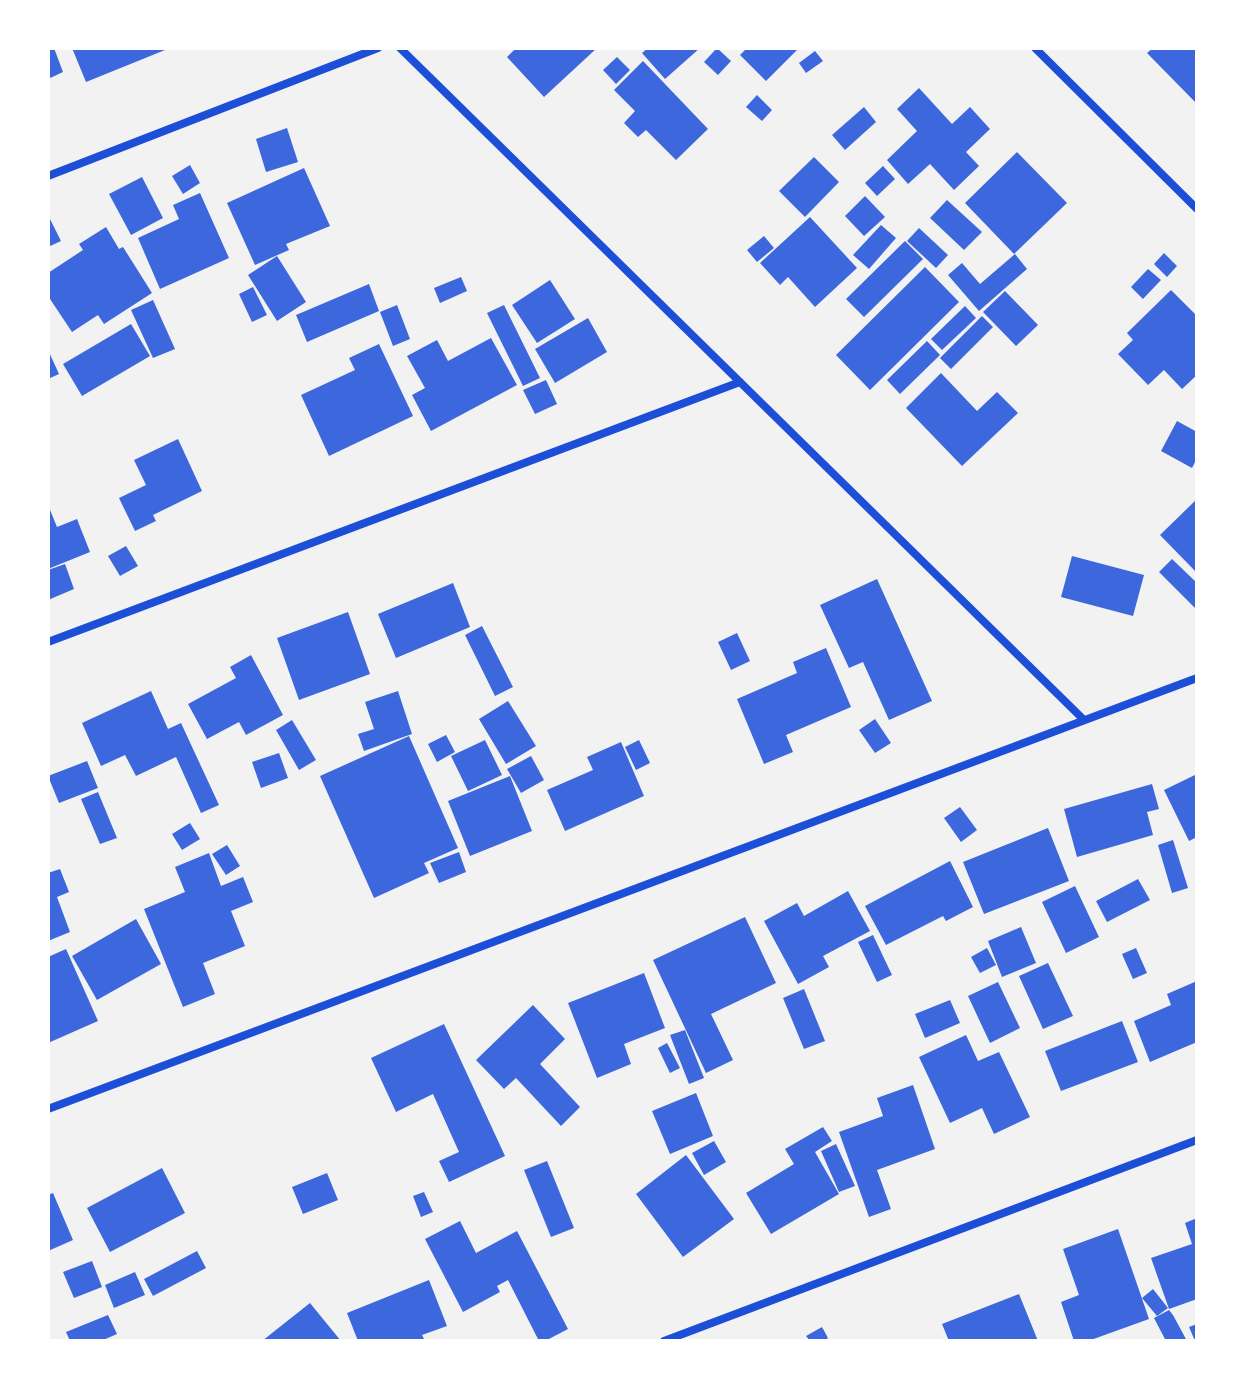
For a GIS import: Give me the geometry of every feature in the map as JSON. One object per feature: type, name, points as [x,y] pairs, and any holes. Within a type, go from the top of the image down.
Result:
[{"type":"street","points":[[48,176],[378,48]]},
{"type":"street","points":[[400,48],[1084,720]]},
{"type":"street","points":[[1035,48],[1197,209]]},
{"type":"street","points":[[48,642],[740,382]]},
{"type":"street","points":[[48,1109],[1197,678]]},
{"type":"street","points":[[664,1341],[1197,1140]]},
{"type":"building","points":[[48,48],[54,48],[63,72],[48,79]]},
{"type":"building","points":[[72,48],[170,48],[86,82]]},
{"type":"building","points":[[516,48],[597,48],[544,97],[507,57]]},
{"type":"building","points":[[648,48],[700,48],[665,79],[642,53]]},
{"type":"building","points":[[717,48],[731,61],[718,75],[704,62]]},
{"type":"building","points":[[747,48],[797,50],[766,81],[740,55]]},
{"type":"building","points":[[1153,48],[1197,48],[1197,104],[1147,53]]},
{"type":"building","points":[[815,51],[823,61],[806,73],[799,63]]},
{"type":"building","points":[[617,57],[630,70],[616,84],[603,70]]},
{"type":"building","points":[[643,61],[708,129],[676,160],[646,130],[638,137],[624,123],[635,111],[614,90]]},
{"type":"building","points":[[919,88],[952,124],[970,107],[990,129],[966,152],[979,166],[954,190],[930,164],[908,184],[887,160],[917,131],[897,109]]},
{"type":"building","points":[[757,95],[772,110],[762,121],[746,107]]},
{"type":"building","points":[[864,107],[876,122],[845,150],[832,135]]},
{"type":"building","points":[[287,128],[298,162],[266,172],[256,139]]},
{"type":"building","points":[[1017,152],[1067,203],[1014,254],[965,203]]},
{"type":"building","points":[[814,157],[839,182],[805,217],[779,191]]},
{"type":"building","points":[[190,165],[200,183],[183,194],[172,176]]},
{"type":"building","points":[[883,166],[895,179],[877,196],[865,183]]},
{"type":"building","points":[[304,168],[330,226],[286,244],[289,250],[255,265],[227,203]]},
{"type":"building","points":[[142,177],[163,218],[131,235],[109,194]]},
{"type":"building","points":[[200,193],[229,258],[160,289],[138,238],[179,219],[173,205]]},
{"type":"building","points":[[865,196],[885,217],[864,236],[845,216]]},
{"type":"building","points":[[947,200],[982,232],[964,250],[930,218]]},
{"type":"building","points":[[48,215],[61,241],[48,247]]},
{"type":"building","points":[[810,217],[857,268],[815,307],[788,277],[780,285],[760,263]]},
{"type":"building","points":[[881,225],[896,238],[869,269],[853,255]]},
{"type":"building","points":[[106,227],[119,249],[123,247],[152,293],[104,324],[98,315],[72,332],[48,296],[48,273],[83,250],[79,244]]},
{"type":"building","points":[[919,228],[948,255],[936,268],[907,241]]},
{"type":"building","points":[[764,236],[774,248],[757,262],[747,250]]},
{"type":"building","points":[[905,241],[923,259],[864,317],[846,299]]},
{"type":"building","points":[[1164,253],[1177,266],[1167,277],[1154,264]]},
{"type":"building","points":[[1015,254],[1027,269],[979,311],[948,275],[962,263],[980,284]]},
{"type":"building","points":[[277,256],[306,302],[277,321],[248,275]]},
{"type":"building","points":[[925,267],[959,302],[870,390],[836,355]]},
{"type":"building","points":[[1148,269],[1161,280],[1143,299],[1131,287]]},
{"type":"building","points":[[461,277],[467,291],[440,303],[434,288]]},
{"type":"building","points":[[550,280],[575,319],[537,343],[512,305]]},
{"type":"building","points":[[369,284],[379,311],[307,342],[296,315]]},
{"type":"building","points":[[253,287],[267,315],[252,322],[239,294]]},
{"type":"building","points":[[1171,290],[1197,316],[1197,375],[1182,389],[1164,370],[1148,385],[1118,354],[1133,340],[1127,333]]},
{"type":"building","points":[[1005,291],[1038,325],[1016,346],[983,312]]},
{"type":"building","points":[[153,300],[175,349],[153,358],[131,310]]},
{"type":"building","points":[[397,305],[410,339],[393,346],[380,312]]},
{"type":"building","points":[[504,305],[540,378],[523,386],[487,313]]},
{"type":"building","points":[[965,306],[976,318],[942,350],[931,339]]},
{"type":"building","points":[[982,316],[993,327],[951,369],[940,358]]},
{"type":"building","points":[[588,318],[607,352],[555,383],[535,349]]},
{"type":"building","points":[[131,324],[150,356],[82,396],[63,364]]},
{"type":"building","points":[[491,338],[517,385],[431,431],[412,395],[425,388],[407,356],[437,340],[448,361]]},
{"type":"building","points":[[927,341],[940,355],[900,394],[887,380]]},
{"type":"building","points":[[379,344],[413,416],[329,456],[301,395],[355,370],[349,358]]},
{"type":"building","points":[[48,350],[59,374],[48,379]]},
{"type":"building","points":[[941,373],[977,411],[997,392],[1018,413],[962,466],[906,408]]},
{"type":"building","points":[[546,380],[557,404],[535,414],[523,390]]},
{"type":"building","points":[[1177,421],[1197,432],[1197,458],[1192,468],[1161,451]]},
{"type":"building","points":[[178,439],[202,491],[153,515],[156,521],[135,531],[119,498],[146,485],[134,460]]},
{"type":"building","points":[[1197,499],[1197,573],[1160,535]]},
{"type":"building","points":[[48,505],[57,527],[77,519],[90,552],[48,569]]},
{"type":"building","points":[[126,546],[138,566],[120,576],[108,556]]},
{"type":"building","points":[[1072,556],[1144,575],[1133,616],[1061,597]]},
{"type":"building","points":[[1172,559],[1197,583],[1197,610],[1159,572]]},
{"type":"building","points":[[65,564],[74,589],[48,600],[48,570]]},
{"type":"building","points":[[877,579],[932,701],[889,720],[863,662],[849,668],[820,605]]},
{"type":"building","points":[[453,583],[470,627],[396,658],[378,614]]},
{"type":"building","points":[[348,612],[370,674],[299,700],[277,638]]},
{"type":"building","points":[[482,626],[513,687],[495,696],[465,635]]},
{"type":"building","points":[[737,633],[750,661],[731,670],[718,642]]},
{"type":"building","points":[[826,648],[851,707],[786,735],[793,752],[764,764],[737,699],[797,673],[793,662]]},
{"type":"building","points":[[251,655],[283,715],[246,735],[239,722],[207,739],[188,704],[236,678],[230,667]]},
{"type":"building","points":[[151,691],[168,729],[181,723],[219,805],[201,813],[176,757],[136,776],[125,755],[101,766],[82,723]]},
{"type":"building","points":[[398,691],[412,734],[364,751],[358,734],[374,729],[365,702]]},
{"type":"building","points":[[508,701],[536,746],[506,764],[479,719]]},
{"type":"building","points":[[875,719],[891,743],[875,753],[859,730]]},
{"type":"building","points":[[292,720],[316,760],[299,770],[276,730]]},
{"type":"building","points":[[446,735],[455,752],[437,762],[428,744]]},
{"type":"building","points":[[409,736],[458,848],[424,863],[429,873],[374,898],[320,776]]},
{"type":"building","points":[[485,740],[502,775],[468,791],[451,756]]},
{"type":"building","points":[[639,740],[650,763],[636,770],[625,747]]},
{"type":"building","points":[[621,742],[644,796],[565,831],[547,790],[593,770],[587,757]]},
{"type":"building","points":[[279,753],[288,778],[261,788],[252,762]]},
{"type":"building","points":[[531,756],[544,780],[521,793],[507,769]]},
{"type":"building","points":[[87,761],[98,788],[59,803],[48,776]]},
{"type":"building","points":[[1197,774],[1197,837],[1189,841],[1164,790]]},
{"type":"building","points":[[510,776],[532,831],[470,856],[448,801]]},
{"type":"building","points":[[1152,784],[1159,809],[1147,812],[1153,835],[1077,857],[1064,809]]},
{"type":"building","points":[[98,792],[117,838],[100,844],[81,799]]},
{"type":"building","points":[[960,807],[977,830],[961,842],[944,818]]},
{"type":"building","points":[[190,823],[200,839],[182,850],[172,834]]},
{"type":"building","points":[[1048,828],[1069,881],[984,914],[963,862]]},
{"type":"building","points":[[1173,840],[1188,888],[1172,893],[1158,845]]},
{"type":"building","points":[[227,845],[240,866],[226,875],[212,854]]},
{"type":"building","points":[[459,852],[466,872],[439,883],[430,863]]},
{"type":"building","points":[[209,853],[221,886],[243,877],[253,902],[231,911],[245,946],[203,963],[215,994],[183,1007],[144,909],[185,892],[175,867]]},
{"type":"building","points":[[950,861],[973,907],[946,921],[943,916],[886,945],[865,906]]},
{"type":"building","points":[[60,869],[69,892],[57,897],[70,932],[48,941],[48,873]]},
{"type":"building","points":[[1138,879],[1150,900],[1107,922],[1096,901]]},
{"type":"building","points":[[1075,886],[1099,937],[1066,953],[1042,902]]},
{"type":"building","points":[[848,891],[870,931],[823,956],[829,967],[798,984],[764,921],[797,903],[804,916]]},
{"type":"building","points":[[745,917],[776,983],[711,1014],[733,1060],[706,1073],[653,960]]},
{"type":"building","points":[[136,919],[161,964],[97,1000],[72,956]]},
{"type":"building","points":[[1021,927],[1036,963],[1002,977],[988,941]]},
{"type":"building","points":[[873,935],[892,975],[877,982],[858,942]]},
{"type":"building","points":[[987,948],[996,965],[980,973],[971,957]]},
{"type":"building","points":[[1136,948],[1147,973],[1133,979],[1122,954]]},
{"type":"building","points":[[66,949],[98,1021],[48,1043],[48,957]]},
{"type":"building","points":[[1048,963],[1073,1016],[1043,1029],[1019,976]]},
{"type":"building","points":[[644,973],[665,1028],[624,1044],[631,1064],[597,1078],[568,1003]]},
{"type":"building","points":[[1197,981],[1197,1042],[1150,1062],[1134,1021],[1171,1005],[1167,994]]},
{"type":"building","points":[[998,982],[1020,1028],[990,1043],[968,996]]},
{"type":"building","points":[[804,989],[825,1041],[804,1049],[783,998]]},
{"type":"building","points":[[950,1000],[960,1023],[925,1038],[915,1014]]},
{"type":"building","points":[[533,1005],[565,1039],[540,1064],[580,1107],[561,1126],[516,1078],[504,1089],[476,1060]]},
{"type":"building","points":[[1122,1021],[1138,1062],[1061,1091],[1045,1051]]},
{"type":"building","points":[[444,1024],[505,1156],[449,1182],[439,1161],[459,1152],[433,1094],[396,1112],[371,1058]]},
{"type":"building","points":[[685,1030],[704,1078],[689,1084],[670,1035]]},
{"type":"building","points":[[966,1035],[978,1061],[999,1052],[1030,1117],[994,1134],[982,1108],[950,1123],[919,1057]]},
{"type":"building","points":[[667,1043],[680,1068],[670,1073],[658,1048]]},
{"type":"building","points":[[913,1085],[935,1149],[877,1170],[891,1209],[869,1217],[839,1132],[883,1116],[877,1098]]},
{"type":"building","points":[[696,1093],[713,1136],[670,1154],[652,1111]]},
{"type":"building","points":[[823,1127],[832,1141],[815,1152],[839,1194],[771,1234],[746,1193],[794,1164],[785,1149]]},
{"type":"building","points":[[714,1141],[726,1162],[704,1175],[692,1153]]},
{"type":"building","points":[[836,1144],[855,1186],[839,1192],[821,1151]]},
{"type":"building","points":[[686,1155],[734,1219],[683,1257],[636,1194]]},
{"type":"building","points":[[547,1161],[574,1228],[551,1237],[524,1170]]},
{"type":"building","points":[[162,1168],[185,1213],[110,1252],[87,1208]]},
{"type":"building","points":[[327,1173],[338,1200],[303,1214],[292,1187]]},
{"type":"building","points":[[424,1192],[433,1212],[421,1217],[413,1196]]},
{"type":"building","points":[[53,1193],[73,1240],[48,1251],[48,1195]]},
{"type":"building","points":[[1197,1218],[1197,1299],[1169,1309],[1151,1258],[1192,1244],[1185,1223]]},
{"type":"building","points":[[460,1221],[476,1253],[517,1231],[568,1329],[539,1341],[508,1280],[497,1286],[500,1292],[463,1312],[425,1239]]},
{"type":"building","points":[[1118,1229],[1149,1319],[1088,1341],[1074,1341],[1061,1302],[1079,1295],[1063,1249]]},
{"type":"building","points":[[197,1251],[206,1268],[153,1296],[144,1279]]},
{"type":"building","points":[[92,1261],[102,1287],[74,1298],[63,1272]]},
{"type":"building","points":[[135,1272],[145,1295],[114,1308],[105,1285]]},
{"type":"building","points":[[429,1280],[447,1326],[422,1335],[425,1341],[358,1341],[347,1313]]},
{"type":"building","points":[[1153,1289],[1168,1308],[1157,1316],[1142,1298]]},
{"type":"building","points":[[1019,1294],[1038,1341],[949,1341],[942,1324]]},
{"type":"building","points":[[310,1303],[341,1341],[262,1341]]},
{"type":"building","points":[[1169,1310],[1187,1341],[1166,1341],[1154,1318]]},
{"type":"building","points":[[108,1315],[117,1334],[101,1341],[70,1341],[66,1332]]},
{"type":"building","points":[[1197,1324],[1197,1341],[1195,1341],[1189,1327]]},
{"type":"building","points":[[822,1327],[828,1338],[810,1341],[806,1336]]}]
